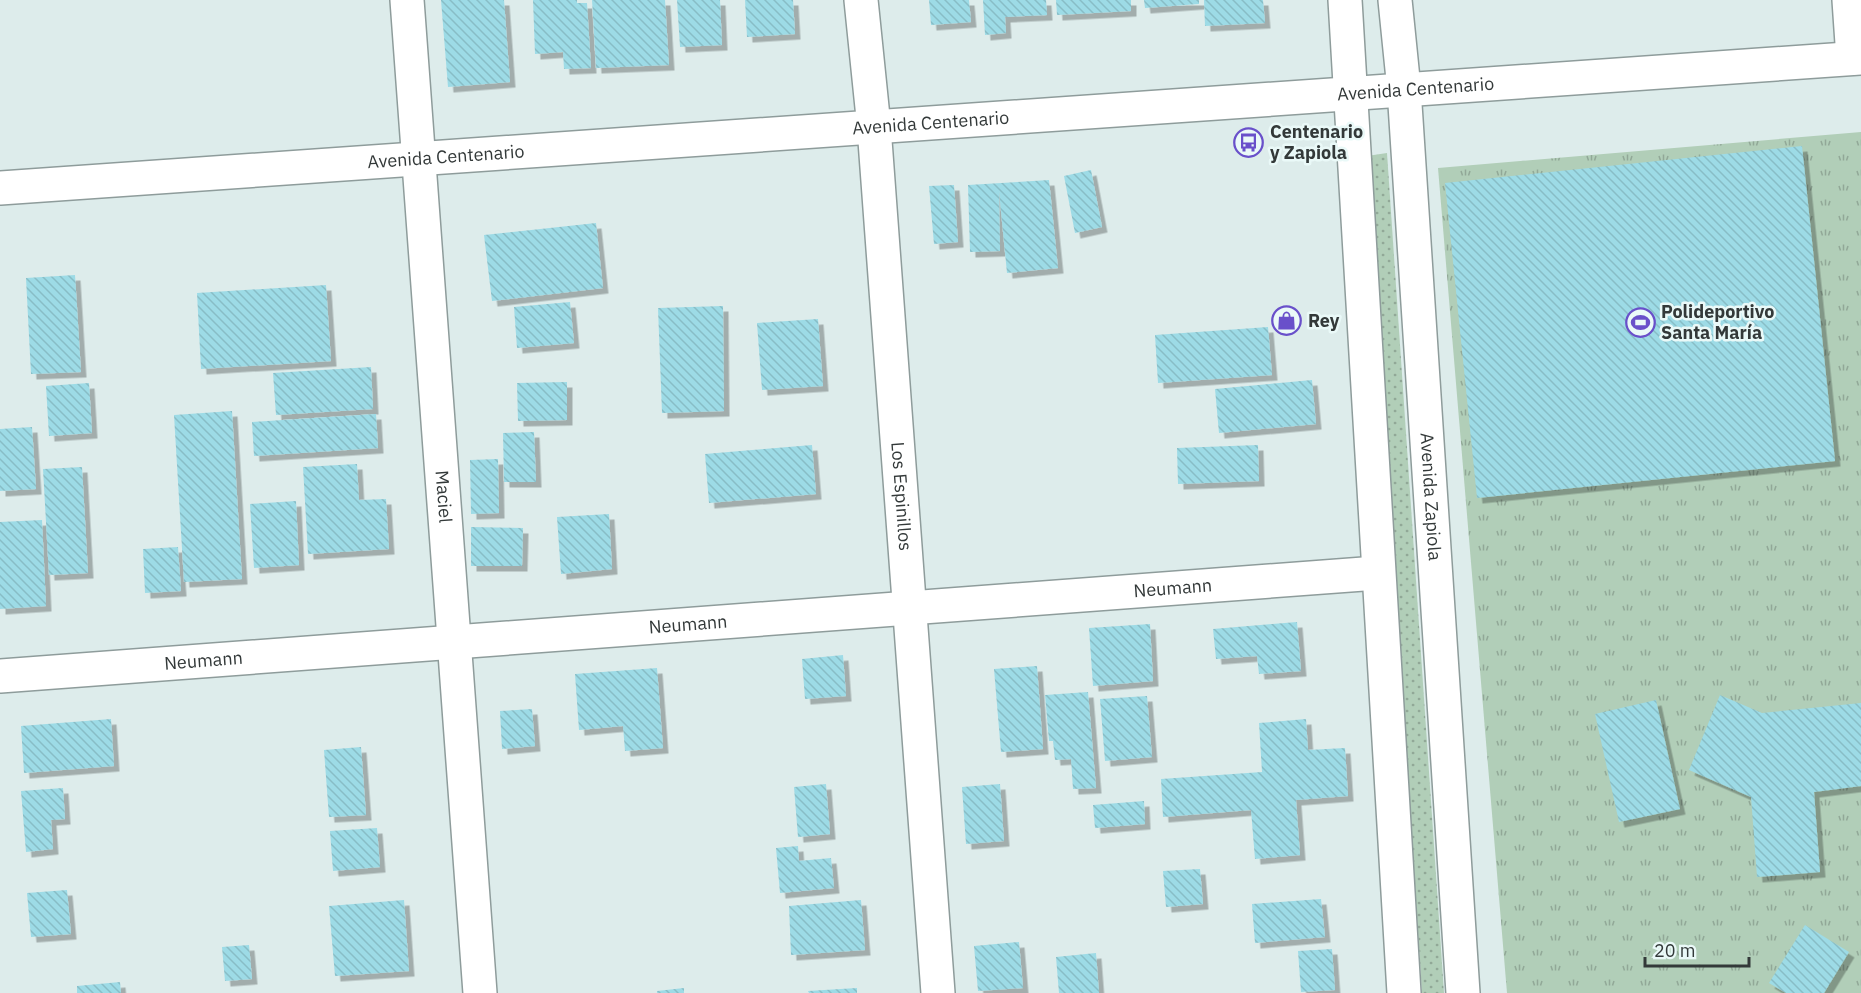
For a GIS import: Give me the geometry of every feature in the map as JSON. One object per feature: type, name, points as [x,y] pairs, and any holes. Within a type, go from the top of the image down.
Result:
[{"type":"main road","name":"Maciel","points":[[407,0],[480,993]]},
{"type":"main road","name":"Los Espinillos","points":[[861,0],[874,127],[938,993]]},
{"type":"main road","points":[[1345,0],[1377,573],[1404,993]]},
{"type":"main road","name":"Avenida Zapiola","points":[[1395,0],[1404,88],[1463,993]]},
{"type":"main road","points":[[1850,0],[1857,58]]},
{"type":"main road","name":"Avenida Centenario","points":[[0,189],[1404,88],[1857,58]]},
{"type":"main road","name":"Neumann","points":[[0,676],[1377,573]]},
{"type":"green space","points":[[1861,132],[1861,993],[1507,993],[1438,168]]},
{"type":"green space","points":[[1387,153],[1444,993],[1422,993],[1367,156]]},
{"type":"building","points":[[441,0],[504,0],[510,82],[448,87]]},
{"type":"building","points":[[533,0],[577,0],[577,3],[587,3],[591,68],[564,69],[563,52],[535,54]]},
{"type":"building","points":[[592,0],[665,0],[669,65],[596,68]]},
{"type":"building","points":[[677,0],[720,0],[722,45],[680,47]]},
{"type":"building","points":[[745,0],[793,0],[795,34],[747,37]]},
{"type":"building","points":[[929,0],[969,0],[971,22],[931,25]]},
{"type":"building","points":[[983,0],[1046,0],[1047,15],[1005,17],[1006,33],[985,35]]},
{"type":"building","points":[[1056,0],[1131,0],[1131,11],[1057,15]]},
{"type":"building","points":[[1144,0],[1199,0],[1199,4],[1145,8]]},
{"type":"building","points":[[1204,0],[1263,0],[1265,23],[1205,26]]},
{"type":"building","name":"Polideportivo Santa María","points":[[1802,146],[1835,461],[1477,498],[1445,183]]},
{"type":"building","points":[[1091,170],[1102,227],[1075,233],[1064,176]]},
{"type":"building","points":[[1049,180],[1058,268],[1007,273],[999,191],[1000,251],[970,252],[968,185]]},
{"type":"building","points":[[954,185],[958,242],[934,244],[929,186]]},
{"type":"building","points":[[596,223],[603,288],[492,301],[484,235]]},
{"type":"building","points":[[75,275],[81,372],[31,374],[26,278]]},
{"type":"building","points":[[326,285],[331,361],[201,369],[197,293]]},
{"type":"building","points":[[570,302],[574,343],[517,348],[514,307]]},
{"type":"building","points":[[723,306],[724,411],[662,413],[658,308]]},
{"type":"building","points":[[818,319],[823,386],[762,390],[757,323]]},
{"type":"building","points":[[1268,327],[1272,375],[1158,383],[1155,335]]},
{"type":"building","points":[[371,367],[373,409],[276,415],[273,373]]},
{"type":"building","points":[[1312,380],[1316,424],[1219,433],[1215,389]]},
{"type":"building","points":[[567,382],[567,420],[518,421],[517,383]]},
{"type":"building","points":[[89,383],[92,433],[49,436],[46,386]]},
{"type":"building","points":[[232,411],[242,579],[184,582],[174,415]]},
{"type":"building","points":[[376,414],[378,448],[254,456],[252,422]]},
{"type":"building","points":[[32,427],[36,489],[0,491],[0,429]]},
{"type":"building","points":[[534,432],[536,482],[504,482],[503,433]]},
{"type":"building","points":[[812,445],[816,494],[709,503],[705,454]]},
{"type":"building","points":[[1258,445],[1259,481],[1178,484],[1177,448]]},
{"type":"building","points":[[498,459],[499,513],[471,514],[470,460]]},
{"type":"building","points":[[357,464],[359,500],[386,499],[389,549],[308,554],[303,467]]},
{"type":"building","points":[[82,467],[88,573],[49,575],[43,469]]},
{"type":"building","points":[[296,501],[299,565],[254,568],[250,504]]},
{"type":"building","points":[[609,514],[612,569],[561,574],[557,517]]},
{"type":"building","points":[[42,520],[46,606],[0,609],[0,522]]},
{"type":"building","points":[[471,527],[523,528],[522,566],[471,566]]},
{"type":"building","points":[[178,547],[181,591],[145,593],[143,549]]},
{"type":"building","points":[[1297,622],[1301,671],[1259,674],[1257,656],[1216,659],[1213,629]]},
{"type":"building","points":[[1150,624],[1153,681],[1093,686],[1089,628]]},
{"type":"building","points":[[843,655],[846,696],[805,699],[802,659]]},
{"type":"building","points":[[1037,666],[1043,749],[1001,752],[994,669]]},
{"type":"building","points":[[657,668],[663,748],[625,751],[623,726],[579,730],[575,674]]},
{"type":"building","points":[[1088,692],[1096,788],[1073,789],[1071,759],[1055,760],[1053,741],[1049,741],[1045,695]]},
{"type":"building","points":[[1720,695],[1762,713],[1861,703],[1861,786],[1814,792],[1820,872],[1757,877],[1751,797],[1689,770]]},
{"type":"building","points":[[1147,696],[1152,757],[1105,761],[1100,699]]},
{"type":"building","points":[[1656,700],[1680,809],[1619,822],[1595,714]]},
{"type":"building","points":[[532,709],[535,746],[502,749],[500,711]]},
{"type":"building","points":[[111,719],[114,766],[24,773],[21,726]]},
{"type":"building","points":[[1306,719],[1308,750],[1345,748],[1348,796],[1296,800],[1300,855],[1255,859],[1251,810],[1163,817],[1161,779],[1262,772],[1259,723]]},
{"type":"building","points":[[361,747],[366,815],[329,817],[324,750]]},
{"type":"building","points":[[826,784],[830,834],[798,837],[794,787]]},
{"type":"building","points":[[1000,784],[1004,841],[966,844],[962,787]]},
{"type":"building","points":[[63,788],[65,819],[51,820],[53,849],[26,852],[21,791]]},
{"type":"building","points":[[1144,801],[1145,824],[1095,828],[1093,805]]},
{"type":"building","points":[[377,828],[380,867],[333,871],[330,831]]},
{"type":"building","points":[[798,846],[799,861],[831,858],[834,888],[780,893],[776,848]]},
{"type":"building","points":[[1200,869],[1203,904],[1166,907],[1163,871]]},
{"type":"building","points":[[67,890],[71,934],[31,937],[27,893]]},
{"type":"building","points":[[1321,899],[1325,937],[1255,943],[1252,904]]},
{"type":"building","points":[[404,900],[409,971],[335,976],[329,906]]},
{"type":"building","points":[[861,900],[865,950],[791,955],[789,906]]},
{"type":"building","points":[[1805,925],[1849,952],[1824,993],[1786,993],[1769,983]]},
{"type":"building","points":[[1019,942],[1023,988],[978,991],[974,946]]},
{"type":"building","points":[[249,945],[252,979],[225,981],[222,947]]},
{"type":"building","points":[[1332,949],[1335,990],[1301,992],[1298,951]]},
{"type":"building","points":[[1096,953],[1099,993],[1059,993],[1056,957]]},
{"type":"building","points":[[120,982],[121,993],[77,993],[77,986]]},
{"type":"building","points":[[684,988],[684,993],[657,993],[657,991]]},
{"type":"building","points":[[857,988],[857,993],[809,993],[808,991]]},
{"type":"place","name":"Centenario y Zapiola","points":[[1249,142]]},
{"type":"place","name":"Rey","points":[[1287,321]]},
{"type":"place","name":"Polideportivo Santa María","points":[[1640,322]]}]
